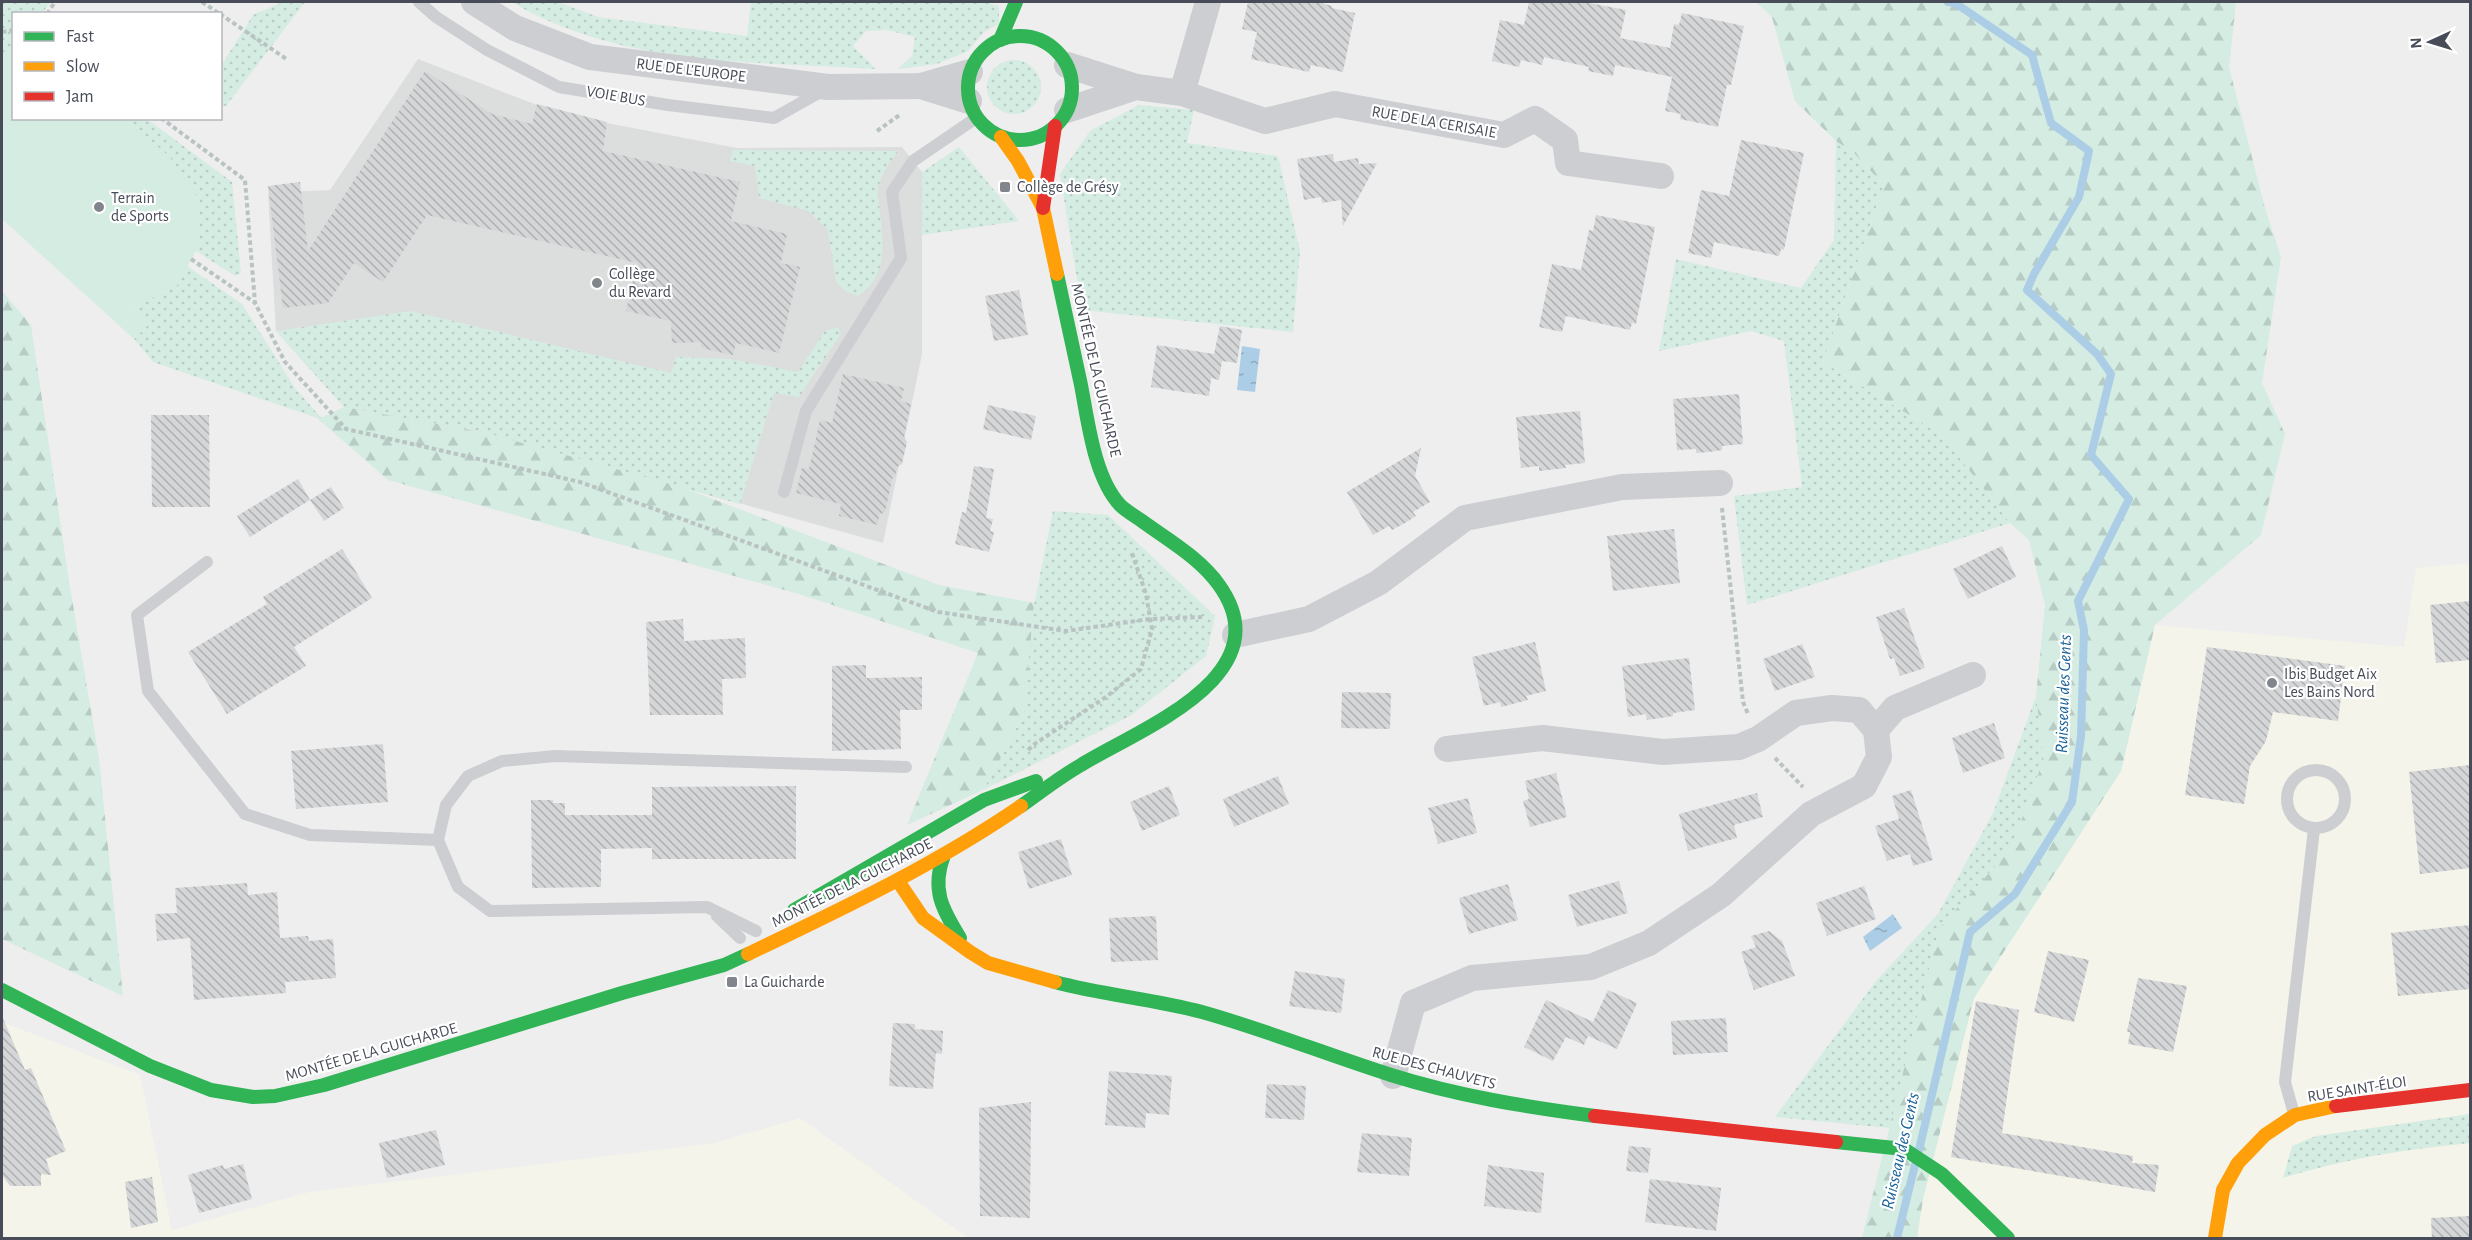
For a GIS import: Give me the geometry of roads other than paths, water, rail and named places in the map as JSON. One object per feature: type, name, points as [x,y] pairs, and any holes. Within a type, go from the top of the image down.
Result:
[{"type":"main road","points":[[1000,40],[1016,2]]},
{"type":"main road","points":[[1035,21],[1039,40]]},
{"type":"main road","points":[[1026,37],[1039,40],[1052,47],[1067,64],[1071,85],[1061,118],[1043,135],[1030,140],[1015,141],[1001,137],[987,130],[973,109],[967,86],[970,72],[977,58],[1000,40],[1026,37]]},
{"type":"main road","name":"MONTÉE DE LA GUICHARDE","points":[[1043,208],[1061,118]]},
{"type":"main road","name":"MONTÉE DE LA GUICHARDE","points":[[2,990],[49,1017],[165,1074],[200,1087],[223,1092],[274,1096],[324,1085],[622,993],[724,965],[898,881],[944,855],[993,825],[1080,765],[1164,718],[1209,686],[1226,665],[1235,635],[1232,609],[1218,583],[1202,566],[1120,505],[1107,484],[1095,452],[1043,208],[1018,161],[1001,137]]},
{"type":"main road","name":"MONTÉE DE LA GUICHARDE","points":[[783,916],[984,800],[1080,765]]},
{"type":"main road","points":[[898,881],[912,843]]},
{"type":"main road","name":"RUE DES CHAUVETS","points":[[944,855],[938,866],[937,897],[945,914],[970,952]]},
{"type":"main road","name":"RUE DES CHAUVETS","points":[[898,881],[923,918],[988,963],[1082,989],[1201,1012],[1393,1076],[1470,1096],[1513,1104],[1621,1119],[1904,1149],[1942,1174],[2008,1239]]},
{"type":"main road","name":"MONTÉE DE LA GUICHARDE","points":[[735,941],[761,929]]},
{"type":"main road","name":"MONTÉE DE LA GUICHARDE","points":[[622,993],[697,958]]},
{"type":"main road","name":"RUE SAINT-ÉLOI","points":[[2215,1239],[2223,1190],[2238,1163],[2265,1135],[2295,1115],[2345,1104],[2470,1090]]},
{"type":"street","name":"RUE DE L'EUROPE","points":[[474,2],[515,28],[590,57],[828,87],[921,86],[970,72]]},
{"type":"street","points":[[1182,93],[1208,2]]},
{"type":"street","points":[[1067,64],[1136,87]]},
{"type":"street","name":"RUE DE L'EUROPE","points":[[921,86],[973,109]]},
{"type":"street","name":"RUE DE LA CERISAIE","points":[[1061,118],[1136,87],[1182,93],[1265,121],[1335,104],[1504,135],[1535,119],[1565,140],[1568,163],[1661,176]]},
{"type":"street","points":[[1235,635],[1308,619],[1318,614],[1378,583],[1465,518],[1622,487],[1720,483]]},
{"type":"street","points":[[1876,730],[1895,708],[1973,675]]},
{"type":"street","points":[[1393,1076],[1413,1003],[1472,978],[1591,966],[1649,943],[1721,895],[1811,814],[1864,786],[1879,757],[1876,730],[1859,710],[1832,708],[1796,713],[1758,739],[1739,747],[1663,752],[1542,738],[1447,749]]},
{"type":"lane","name":"VOIE BUS","points":[[419,2],[436,17],[487,50],[559,87],[668,105],[774,118],[828,87]]},
{"type":"lane","points":[[784,492],[806,411],[900,258],[892,192],[913,161],[973,109]]},
{"type":"lane","points":[[207,562],[137,615],[146,680],[148,691],[245,814],[310,835],[438,840]]},
{"type":"lane","points":[[761,929],[707,908],[490,911],[458,887],[438,840],[446,805],[468,776],[502,760],[555,756],[906,767]]},
{"type":"lane","points":[[2320,770],[2337,779],[2345,798],[2344,808],[2333,824],[2314,829],[2297,822],[2287,806],[2286,797],[2289,787],[2301,773],[2320,770]]},
{"type":"lane","points":[[2295,1115],[2285,1082],[2314,829]]},
{"type":"lane","points":[[707,908],[735,941]]},
{"type":"water","points":[[1242,346],[1260,349],[1255,392],[1237,390]]},
{"type":"water","points":[[1893,914],[1902,928],[1870,951],[1863,937]]},
{"type":"waterway","name":"Ruisseau des Gents","points":[[1919,1150],[1970,932],[2015,894],[2072,802],[2081,736],[2084,630],[2078,601],[2129,499],[2091,455],[2111,374],[2097,354],[2027,290],[2079,197],[2089,151],[2051,123],[2032,55],[1955,3],[1948,2]]},
{"type":"waterway","name":"Ruisseau des Gents","points":[[1897,1238],[1915,1165]]},
{"type":"place","name":"Collège de Grésy","points":[[1005,187]]},
{"type":"place","name":"Terrain de Sports","points":[[99,207]]},
{"type":"place","name":"Collège du Revard","points":[[597,283]]},
{"type":"place","name":"Ibis Budget Aix Les Bains Nord","points":[[2272,683]]},
{"type":"place","name":"La Guicharde","points":[[732,982]]}]
